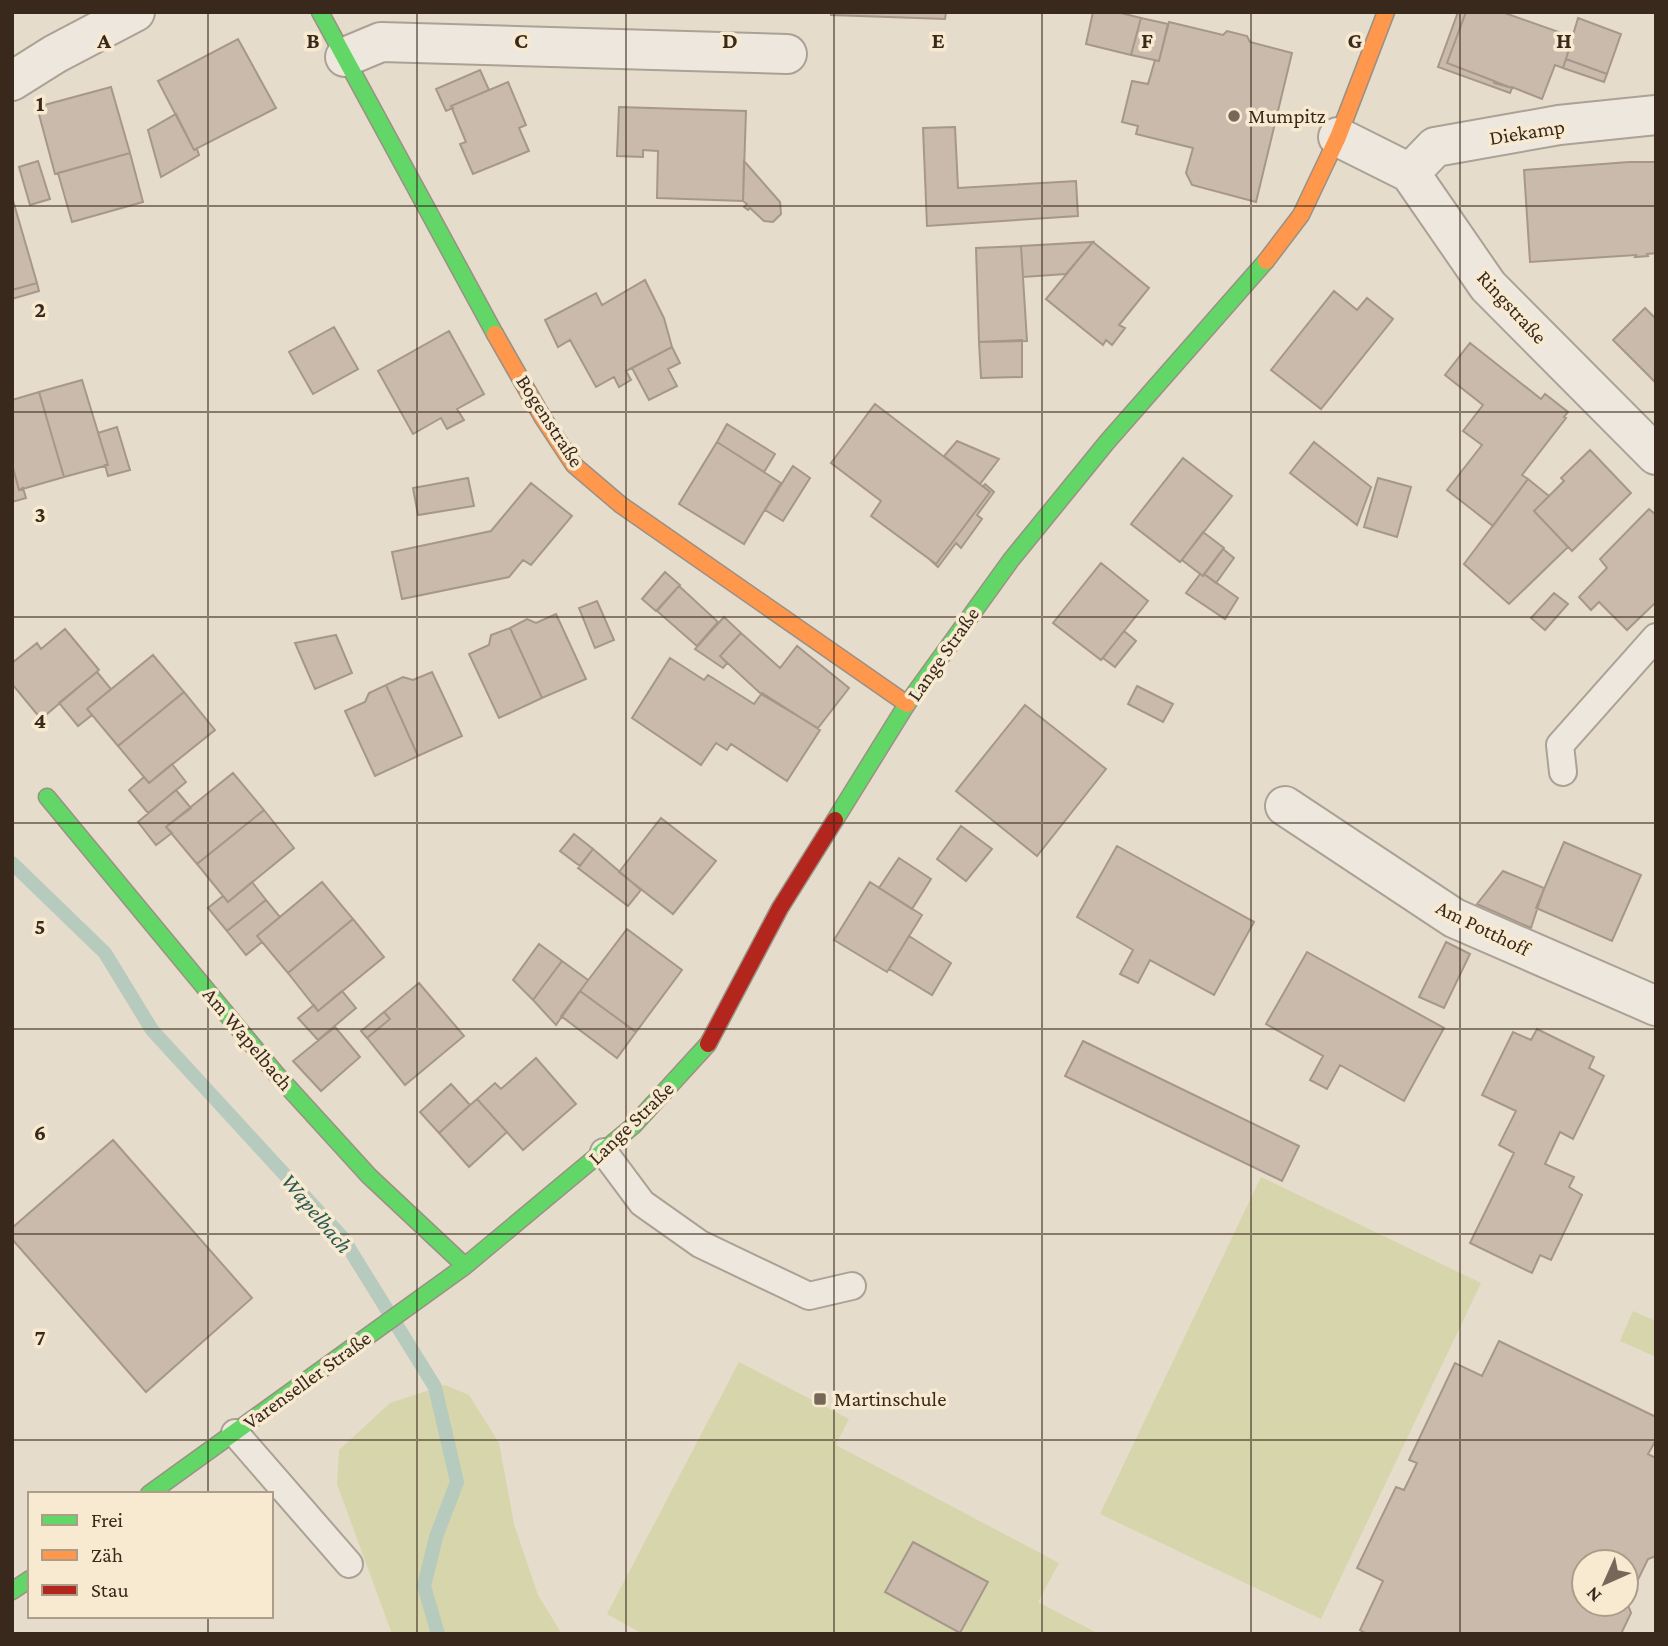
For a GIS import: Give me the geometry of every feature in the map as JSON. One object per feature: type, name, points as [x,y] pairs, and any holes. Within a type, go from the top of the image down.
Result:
[{"type":"main road","name":"Bogenstraße","points":[[320,12],[484,314],[543,418],[574,465],[621,505],[907,704]]},
{"type":"main road","name":"Lange Straße","points":[[465,1266],[633,1126],[709,1042],[780,908],[907,704],[1011,560],[1107,442],[1258,272],[1300,215],[1338,137],[1386,12]]},
{"type":"main road","name":"Am Wapelbach","points":[[47,797],[277,1074],[369,1176],[465,1266]]},
{"type":"main road","name":"Varenseller Straße","points":[[152,1492],[465,1266]]},
{"type":"main road","points":[[12,1591],[28,1580]]},
{"type":"street","points":[[12,81],[55,54],[135,12]]},
{"type":"street","points":[[345,57],[381,41],[787,54]]},
{"type":"street","name":"Diekamp","points":[[1410,173],[1435,147],[1559,125],[1656,115]]},
{"type":"street","name":"Ringstraße","points":[[1338,137],[1410,173],[1488,286],[1656,455]]},
{"type":"street","name":"Am Potthoff","points":[[1285,806],[1454,918],[1656,1006]]},
{"type":"lane","points":[[1563,772],[1560,745],[1656,637]]},
{"type":"lane","points":[[604,1152],[642,1203],[700,1244],[809,1296],[852,1286]]},
{"type":"lane","points":[[235,1433],[349,1564]]},
{"type":"shaded area","points":[[1261,1177],[1481,1283],[1321,1619],[1100,1514]]},
{"type":"shaded area","points":[[1633,1311],[1656,1321],[1656,1357],[1620,1341]]},
{"type":"shaded area","points":[[739,1362],[849,1419],[836,1445],[1059,1563],[1038,1602],[1099,1634],[643,1634],[607,1614]]},
{"type":"shaded area","points":[[445,1385],[469,1395],[499,1443],[514,1524],[538,1595],[562,1634],[392,1634],[337,1484],[339,1450],[390,1403]]},
{"type":"building","points":[[831,12],[946,12],[945,19],[831,15]]},
{"type":"building","points":[[1093,12],[1117,12],[1141,18],[1131,55],[1086,44]]},
{"type":"building","points":[[1458,12],[1466,12],[1447,63],[1512,88],[1510,93],[1438,67]]},
{"type":"building","points":[[1466,12],[1502,12],[1573,37],[1563,68],[1555,65],[1542,99],[1447,63]]},
{"type":"building","points":[[1141,18],[1168,24],[1159,61],[1131,55]]},
{"type":"building","points":[[1578,18],[1621,34],[1607,74],[1566,59]]},
{"type":"building","points":[[1169,22],[1223,35],[1227,31],[1247,36],[1250,42],[1292,53],[1256,202],[1192,185],[1186,173],[1193,148],[1136,134],[1138,126],[1122,122],[1132,81],[1148,84],[1155,60],[1159,61]]},
{"type":"building","points":[[238,39],[276,108],[194,150],[158,81]]},
{"type":"building","points":[[1566,59],[1607,74],[1604,82],[1563,68]]},
{"type":"building","points":[[480,70],[489,90],[451,106],[453,108],[446,111],[436,89]]},
{"type":"building","points":[[508,82],[526,125],[519,128],[529,151],[473,174],[460,144],[466,142],[451,106]]},
{"type":"building","points":[[111,87],[130,153],[55,174],[37,107]]},
{"type":"building","points":[[619,107],[746,111],[743,201],[657,198],[658,151],[643,150],[643,157],[617,156]]},
{"type":"building","points":[[176,114],[199,155],[161,177],[148,130]]},
{"type":"building","points":[[955,127],[958,188],[1076,181],[1078,216],[927,226],[923,128]]},
{"type":"building","points":[[130,153],[143,202],[72,222],[58,173]]},
{"type":"building","points":[[38,161],[50,199],[30,205],[19,167]]},
{"type":"building","points":[[744,161],[780,202],[781,214],[773,222],[764,221],[750,208],[748,210],[744,207],[747,204],[743,201]]},
{"type":"building","points":[[1656,162],[1656,253],[1635,257],[1636,255],[1530,262],[1524,170]]},
{"type":"building","points":[[12,197],[37,283],[12,290]]},
{"type":"building","points":[[1093,242],[1149,288],[1119,325],[1125,328],[1112,345],[1106,340],[1103,345],[1046,299]]},
{"type":"building","points":[[1093,242],[1066,274],[1023,277],[1021,246]]},
{"type":"building","points":[[1021,246],[1027,341],[979,342],[976,248]]},
{"type":"building","points":[[645,280],[664,318],[672,347],[626,371],[631,380],[619,387],[614,377],[596,387],[570,340],[558,347],[545,320],[596,293],[602,305]]},
{"type":"building","points":[[37,283],[39,291],[12,299],[12,290]]},
{"type":"building","points":[[1334,291],[1357,310],[1367,298],[1393,319],[1321,409],[1271,370]]},
{"type":"building","points":[[1645,308],[1656,319],[1656,383],[1613,340]]},
{"type":"building","points":[[334,327],[358,369],[313,394],[289,352]]},
{"type":"building","points":[[449,331],[484,394],[457,409],[464,420],[447,429],[441,418],[413,434],[378,371]]},
{"type":"building","points":[[1022,340],[1022,377],[981,378],[979,342]]},
{"type":"building","points":[[1470,343],[1541,399],[1545,394],[1568,412],[1522,475],[1528,479],[1493,526],[1447,490],[1482,445],[1463,431],[1483,405],[1445,375]]},
{"type":"building","points":[[672,347],[680,363],[668,369],[677,386],[649,400],[632,368]]},
{"type":"building","points":[[82,380],[108,465],[64,477],[39,392]]},
{"type":"building","points":[[39,392],[64,477],[19,490],[12,464],[12,400]]},
{"type":"building","points":[[875,404],[990,492],[936,564],[871,516],[881,501],[831,463]]},
{"type":"building","points":[[727,424],[775,454],[764,472],[717,442]]},
{"type":"building","points":[[117,427],[130,470],[108,476],[105,465],[108,465],[98,433]]},
{"type":"building","points":[[957,441],[999,459],[980,484],[944,456]]},
{"type":"building","points":[[717,442],[781,483],[744,544],[679,504]]},
{"type":"building","points":[[1314,442],[1371,487],[1357,525],[1290,473]]},
{"type":"building","points":[[1590,450],[1631,493],[1572,551],[1534,511],[1564,481],[1561,478]]},
{"type":"building","points":[[1183,458],[1232,496],[1180,562],[1131,524]]},
{"type":"building","points":[[12,464],[19,490],[23,488],[26,498],[12,502]]},
{"type":"building","points":[[793,466],[810,478],[783,521],[765,510]]},
{"type":"building","points":[[468,478],[474,506],[418,515],[413,488]]},
{"type":"building","points":[[1378,478],[1411,487],[1397,537],[1364,527]]},
{"type":"building","points":[[1528,479],[1549,496],[1534,511],[1568,547],[1509,604],[1464,564]]},
{"type":"building","points":[[531,483],[572,516],[531,565],[523,560],[509,577],[402,599],[392,552],[491,531]]},
{"type":"building","points":[[985,484],[994,492],[977,515],[982,519],[961,548],[956,543],[938,567],[928,558],[936,564],[990,492],[983,486]]},
{"type":"building","points":[[1649,509],[1656,515],[1656,602],[1627,630],[1599,602],[1591,610],[1579,597],[1607,568],[1600,559]]},
{"type":"building","points":[[1203,532],[1224,548],[1203,576],[1182,560]]},
{"type":"building","points":[[1223,549],[1234,558],[1216,583],[1204,574]]},
{"type":"building","points":[[1101,563],[1148,601],[1101,660],[1053,623]]},
{"type":"building","points":[[665,572],[680,585],[656,611],[642,599]]},
{"type":"building","points":[[1200,574],[1204,574],[1238,598],[1225,619],[1186,593]]},
{"type":"building","points":[[679,586],[718,622],[697,646],[657,611]]},
{"type":"building","points":[[1554,593],[1568,604],[1545,630],[1531,618]]},
{"type":"building","points":[[597,601],[614,640],[595,648],[579,608]]},
{"type":"building","points":[[556,614],[586,679],[542,698],[510,628],[527,619],[536,623]]},
{"type":"building","points":[[724,617],[741,633],[720,656],[727,663],[723,668],[695,649]]},
{"type":"building","points":[[510,628],[542,698],[499,718],[469,654],[489,645],[491,635]]},
{"type":"building","points":[[65,629],[99,670],[41,719],[12,684],[12,663],[37,643],[41,649]]},
{"type":"building","points":[[1124,631],[1136,641],[1115,667],[1103,658]]},
{"type":"building","points":[[741,633],[780,668],[797,646],[849,688],[818,728],[761,694],[720,656]]},
{"type":"building","points":[[336,635],[352,673],[315,689],[295,643]]},
{"type":"building","points":[[153,655],[184,692],[118,746],[87,709]]},
{"type":"building","points":[[670,658],[704,680],[708,675],[754,704],[762,693],[820,730],[787,781],[731,744],[727,750],[716,743],[701,765],[632,718]]},
{"type":"building","points":[[97,672],[111,689],[87,709],[92,715],[78,726],[59,703]]},
{"type":"building","points":[[432,672],[462,736],[418,756],[386,685],[403,677],[413,680]]},
{"type":"building","points":[[386,685],[418,756],[375,776],[345,711],[365,702],[369,693]]},
{"type":"building","points":[[1137,686],[1173,704],[1163,722],[1128,704]]},
{"type":"building","points":[[184,692],[215,730],[149,783],[118,746]]},
{"type":"building","points":[[1025,705],[1106,769],[1037,856],[956,791]]},
{"type":"building","points":[[172,764],[186,782],[148,813],[129,790],[144,777],[149,783]]},
{"type":"building","points":[[233,773],[264,810],[197,864],[166,827]]},
{"type":"building","points":[[176,790],[191,808],[166,827],[172,833],[156,845],[138,822]]},
{"type":"building","points":[[264,810],[294,848],[228,902],[197,864]]},
{"type":"building","points":[[661,818],[716,861],[673,914],[619,872]]},
{"type":"building","points":[[961,826],[992,849],[966,881],[937,859]]},
{"type":"building","points":[[574,834],[593,849],[580,866],[560,851]]},
{"type":"building","points":[[1564,842],[1641,875],[1612,941],[1536,908]]},
{"type":"building","points":[[1117,846],[1254,922],[1214,995],[1150,960],[1138,983],[1120,974],[1133,950],[1077,917]]},
{"type":"building","points":[[593,849],[641,890],[628,906],[578,868]]},
{"type":"building","points":[[899,858],[931,879],[912,909],[879,888]]},
{"type":"building","points":[[1503,871],[1544,888],[1531,928],[1477,904]]},
{"type":"building","points":[[252,882],[266,900],[227,931],[208,908],[223,896],[228,902]]},
{"type":"building","points":[[322,882],[353,919],[288,973],[257,936]]},
{"type":"building","points":[[870,882],[922,915],[887,972],[834,940]]},
{"type":"building","points":[[266,900],[280,917],[257,936],[262,942],[246,955],[227,931]]},
{"type":"building","points":[[353,919],[384,957],[318,1011],[288,973]]},
{"type":"building","points":[[627,929],[682,970],[636,1032],[580,991]]},
{"type":"building","points":[[909,936],[951,963],[932,995],[889,969]]},
{"type":"building","points":[[1446,942],[1470,954],[1444,1008],[1419,997]]},
{"type":"building","points":[[539,944],[562,961],[533,1000],[513,980]]},
{"type":"building","points":[[1307,952],[1444,1028],[1404,1101],[1340,1065],[1327,1089],[1310,1080],[1323,1056],[1266,1024]]},
{"type":"building","points":[[562,961],[588,980],[556,1025],[533,1000]]},
{"type":"building","points":[[419,983],[464,1036],[405,1085],[367,1038],[390,1019],[384,1012]]},
{"type":"building","points":[[342,991],[356,1008],[318,1040],[298,1018],[314,1005],[318,1011]]},
{"type":"building","points":[[580,991],[636,1032],[617,1058],[561,1016]]},
{"type":"building","points":[[384,1012],[390,1019],[367,1038],[361,1031]]},
{"type":"building","points":[[335,1027],[360,1057],[321,1091],[293,1061]]},
{"type":"building","points":[[1537,1029],[1594,1057],[1589,1068],[1604,1076],[1573,1139],[1560,1132],[1545,1164],[1574,1177],[1569,1187],[1582,1195],[1551,1260],[1540,1255],[1532,1273],[1470,1243],[1514,1153],[1499,1145],[1516,1111],[1482,1095],[1513,1032],[1531,1040]]},
{"type":"building","points":[[1083,1041],[1299,1146],[1282,1181],[1065,1076]]},
{"type":"building","points":[[536,1058],[576,1104],[523,1150],[477,1099],[495,1083],[501,1089]]},
{"type":"building","points":[[451,1084],[470,1105],[439,1133],[420,1112]]},
{"type":"building","points":[[477,1099],[507,1132],[469,1167],[439,1133]]},
{"type":"building","points":[[113,1140],[252,1298],[146,1392],[12,1239],[12,1228]]},
{"type":"building","points":[[1499,1341],[1656,1417],[1656,1440],[1648,1454],[1656,1458],[1656,1556],[1648,1559],[1640,1575],[1640,1548],[1570,1548],[1570,1618],[1629,1618],[1621,1634],[1367,1634],[1360,1630],[1383,1581],[1357,1568],[1396,1487],[1404,1490],[1417,1463],[1409,1460],[1455,1363],[1482,1376]]},
{"type":"building","points":[[913,1542],[988,1582],[960,1633],[885,1592]]},
{"type":"waterway","name":"Wapelbach","points":[[12,863],[105,953],[152,1030],[342,1237],[435,1387],[457,1482],[436,1537],[424,1586],[438,1634]]},
{"type":"traffic: fast","points":[[320,12],[495,334]]},
{"type":"traffic: fast","points":[[835,820],[907,704],[1011,560],[1107,442],[1266,261]]},
{"type":"traffic: fast","points":[[47,797],[277,1075],[369,1176],[465,1266]]},
{"type":"traffic: fast","points":[[152,1492],[465,1266],[633,1126],[708,1044]]},
{"type":"traffic: fast","points":[[12,1591],[28,1580]]},
{"type":"traffic: slow","points":[[1266,261],[1301,215],[1338,137],[1386,12]]},
{"type":"traffic: slow","points":[[495,334],[543,418],[574,465],[621,505],[907,704]]},
{"type":"traffic: jam","points":[[708,1044],[780,908],[835,820]]},
{"type":"place","name":"Mumpitz","points":[[1234,116]]},
{"type":"place","name":"Martinschule","points":[[820,1399]]}]
